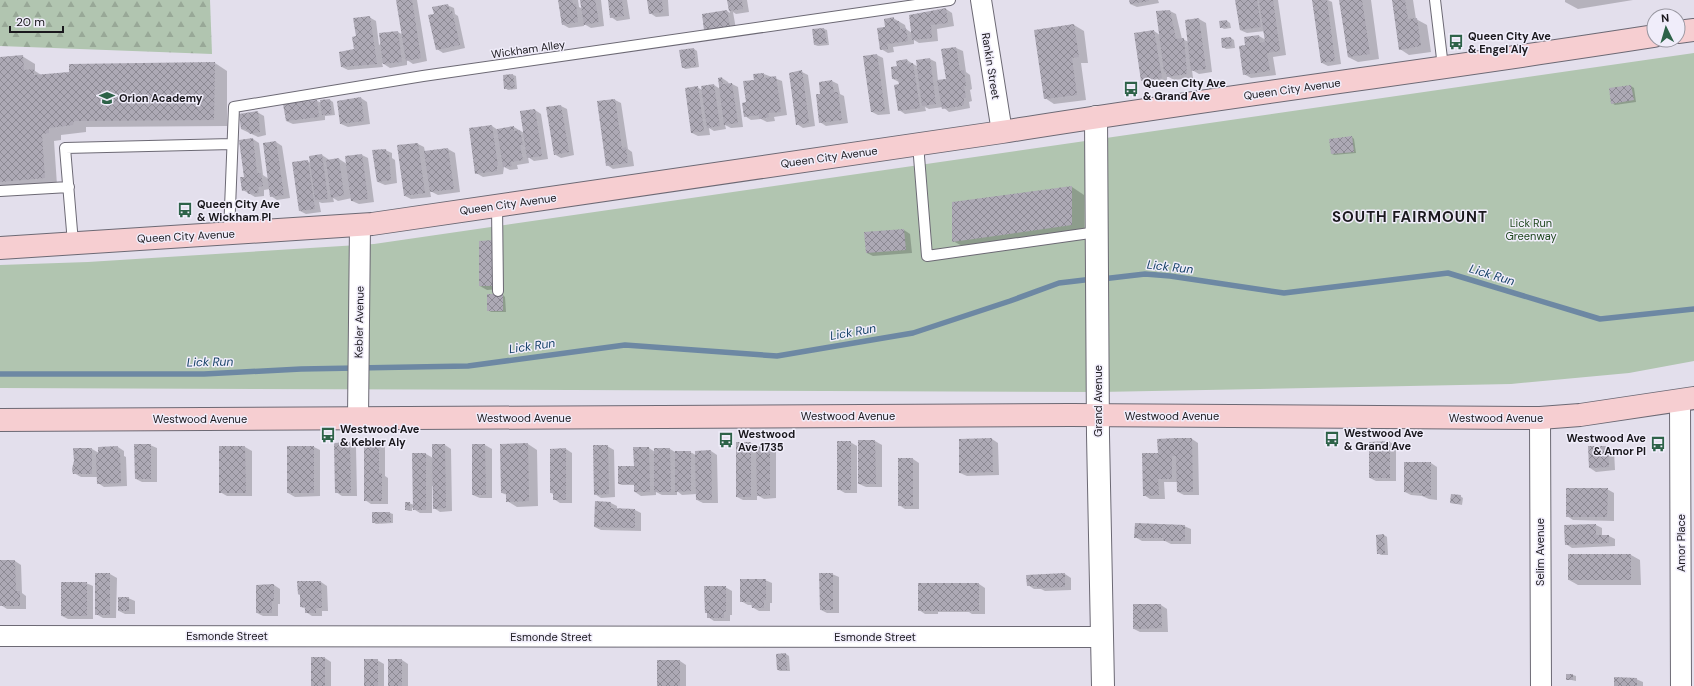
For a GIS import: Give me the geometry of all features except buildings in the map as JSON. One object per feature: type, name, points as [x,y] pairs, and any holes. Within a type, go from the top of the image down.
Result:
[{"type":"main road","name":"Queen City Avenue","points":[[0,248],[360,225],[1646,37]]},
{"type":"main road","name":"Westwood Avenue","points":[[0,420],[1098,415],[1540,418],[1580,415],[1687,399]]},
{"type":"street","name":"Rankin Street","points":[[981,0],[1002,132]]},
{"type":"street","name":"Grand Avenue","points":[[1096,117],[1098,415],[1103,686]]},
{"type":"street","name":"Kebler Avenue","points":[[358,418],[360,225]]},
{"type":"street","name":"Amor Place","points":[[1681,686],[1687,399]]},
{"type":"street","name":"Selim Avenue","points":[[1540,418],[1541,686]]},
{"type":"street","name":"Esmonde Street","points":[[0,636],[1102,637]]},
{"type":"lane","name":"Wickham Alley","points":[[229,233],[234,107],[423,76],[950,0]]},
{"type":"lane","points":[[1435,0],[1443,67]]},
{"type":"lane","points":[[74,243],[65,148],[232,144]]},
{"type":"lane","points":[[918,144],[927,256],[1097,232]]},
{"type":"lane","points":[[0,191],[69,187]]},
{"type":"lane","points":[[497,206],[498,291]]},
{"type":"green space","points":[[0,0],[210,0],[212,54],[0,46]]},
{"type":"green space","name":"Lick Run Greenway","points":[[1694,53],[1694,361],[1629,373],[1511,384],[1099,392],[0,388],[0,265],[88,262],[374,244]]},
{"type":"waterway","name":"Lick Run","points":[[1102,279],[1145,274],[1170,276],[1284,293],[1448,273],[1600,319],[1694,309]]},
{"type":"waterway","name":"Lick Run","points":[[0,374],[204,374],[301,369],[468,366],[625,345],[777,356],[913,333],[1059,283],[1093,279]]},
{"type":"place","name":"Queen City Ave & Engel Aly","points":[[1456,42]]},
{"type":"place","name":"Queen City Ave & Grand Ave","points":[[1131,89]]},
{"type":"place","name":"Orion Academy","points":[[107,98]]},
{"type":"place","name":"Queen City Ave & Wickham Pl","points":[[185,210]]},
{"type":"place","name":"Westwood Ave & Kebler Aly","points":[[328,435]]},
{"type":"place","name":"Westwood Ave & Grand Ave","points":[[1332,439]]},
{"type":"place","name":"Westwood Ave 1735","points":[[726,440]]},
{"type":"place","name":"Westwood Ave & Amor Pl","points":[[1658,444]]},
{"type":"district","name":"SOUTH FAIRMOUNT","points":[[1410,217]]}]
